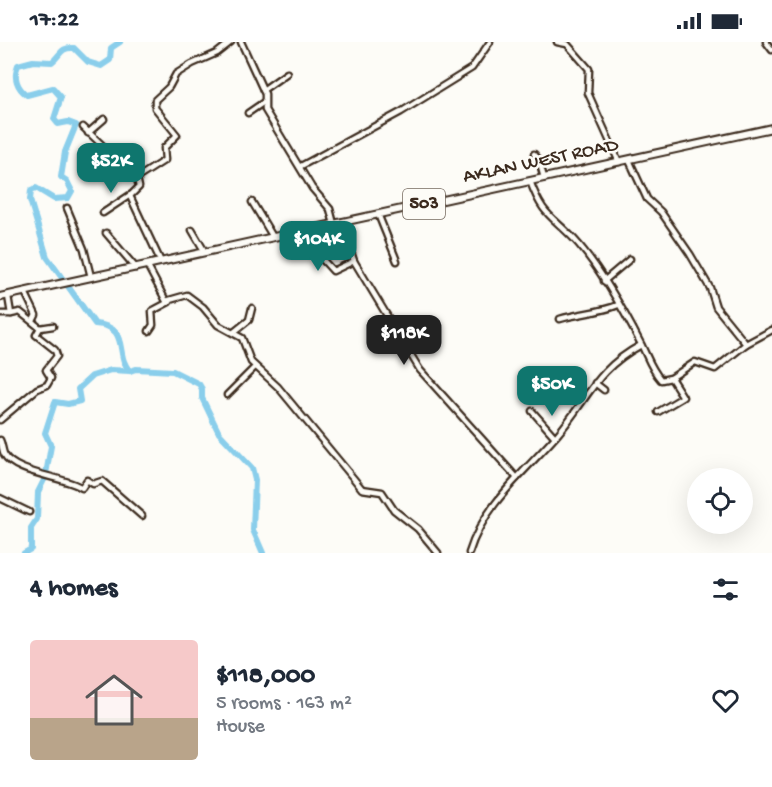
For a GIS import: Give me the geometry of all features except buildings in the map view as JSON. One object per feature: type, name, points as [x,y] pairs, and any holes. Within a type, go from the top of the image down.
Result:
[{"type":"main road","name":"AKLAN WEST ROAD","points":[[0,297],[772,128]]},
{"type":"street","points":[[137,178],[165,160],[164,148],[177,135],[155,108],[155,100],[168,87],[176,74],[218,53],[231,42]]},
{"type":"street","points":[[241,42],[263,90],[266,110],[312,188],[330,209],[354,261],[420,370],[517,478]]},
{"type":"street","points":[[301,166],[401,112],[472,68],[490,42]]},
{"type":"street","points":[[557,42],[568,44],[589,69],[588,93],[619,162]]},
{"type":"street","points":[[766,42],[772,50]]},
{"type":"street","points":[[263,90],[287,73]]},
{"type":"street","points":[[248,113],[264,102]]},
{"type":"street","points":[[88,132],[104,119]]},
{"type":"street","points":[[83,127],[137,178],[139,187],[103,213]]},
{"type":"street","points":[[534,154],[539,160],[544,178]]},
{"type":"street","points":[[629,160],[647,199],[661,212],[690,254],[710,288],[716,307],[746,344]]},
{"type":"street","points":[[530,181],[544,212],[574,240],[604,281],[641,345],[652,370],[661,380],[671,378],[695,362],[715,369],[746,344],[772,330]]},
{"type":"street","points":[[130,195],[161,262]]},
{"type":"street","points":[[252,201],[273,237]]},
{"type":"street","points":[[67,208],[84,249],[91,278]]},
{"type":"street","points":[[378,214],[396,261]]},
{"type":"street","points":[[192,230],[205,252]]},
{"type":"street","points":[[304,230],[310,246],[333,271],[354,261]]},
{"type":"street","points":[[106,233],[136,268]]},
{"type":"street","points":[[604,281],[630,259]]},
{"type":"street","points":[[147,265],[163,297],[169,302]]},
{"type":"street","points":[[25,292],[36,315],[33,321]]},
{"type":"street","points":[[149,331],[153,325],[152,311],[169,302],[187,295],[203,307],[218,325],[242,338],[255,367],[278,387],[362,489],[382,492],[394,510],[418,529],[438,553]]},
{"type":"street","points":[[8,296],[11,314]]},
{"type":"street","points":[[560,319],[581,313],[602,312],[618,305]]},
{"type":"street","points":[[234,332],[249,320],[252,308]]},
{"type":"street","points":[[0,314],[20,312],[40,328]]},
{"type":"street","points":[[40,328],[53,326]]},
{"type":"street","points":[[0,420],[30,394],[51,381],[46,370],[57,353],[36,335],[40,328]]},
{"type":"street","points":[[469,553],[484,518],[502,492],[555,437],[594,383],[612,363],[641,345]]},
{"type":"street","points":[[227,394],[255,367]]},
{"type":"street","points":[[658,412],[683,397],[671,378]]},
{"type":"street","points":[[594,383],[604,390]]},
{"type":"street","points":[[532,411],[555,437]]},
{"type":"street","points":[[0,440],[4,455],[31,471],[82,488],[87,480],[93,484],[102,481],[142,516]]},
{"type":"street","points":[[0,461],[4,455]]},
{"type":"street","points":[[0,498],[29,512]]},
{"type":"waterway","points":[[120,42],[111,48],[110,60],[101,66],[88,62],[74,48],[69,48],[63,50],[52,62],[33,61],[18,65],[16,78],[18,86],[27,95],[53,88],[61,97],[54,119],[58,124],[68,122],[76,125],[65,152],[61,177],[67,181],[72,191],[68,198],[54,199],[36,188],[31,190],[30,200],[47,257],[95,324],[106,326],[118,336],[125,365],[130,371]]},
{"type":"waterway","points":[[46,474],[51,446],[45,433],[55,402],[68,404],[80,401],[78,389],[92,376],[111,370],[173,371],[199,384],[202,389],[202,398],[219,433],[252,468],[255,480],[253,530],[263,553]]},
{"type":"waterway","points":[[24,553],[31,549],[31,528],[37,519],[38,492],[45,478]]}]
